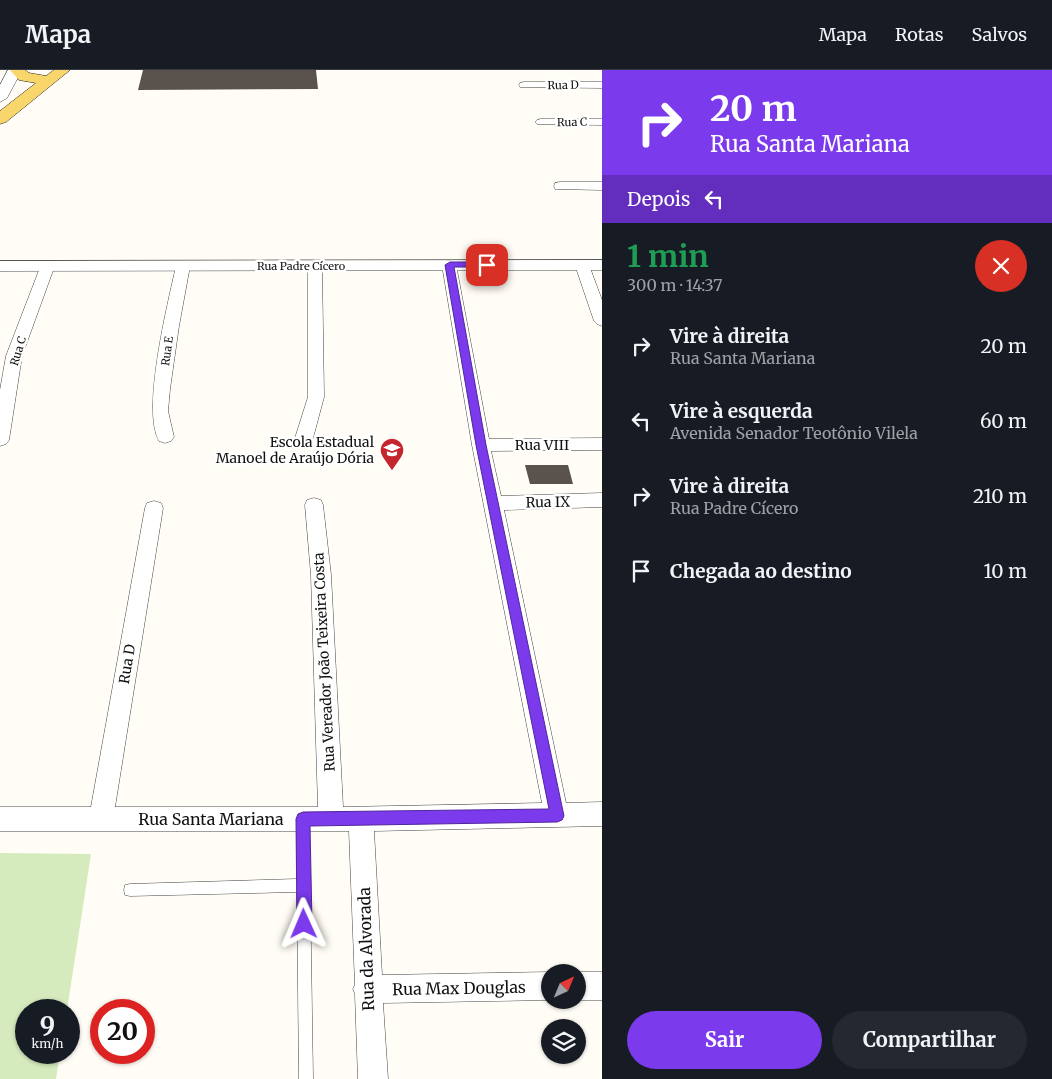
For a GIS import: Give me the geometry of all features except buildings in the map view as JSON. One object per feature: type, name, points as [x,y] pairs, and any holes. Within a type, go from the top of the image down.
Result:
[{"type":"main road","points":[[16,70],[24,77],[46,77]]},
{"type":"main road","points":[[0,108],[46,77],[63,70]]},
{"type":"main road","points":[[0,119],[46,77]]},
{"type":"street","points":[[0,98],[16,70]]},
{"type":"street","name":"Rua D","points":[[524,85],[602,84]]},
{"type":"street","name":"Rua C","points":[[541,122],[602,122]]},
{"type":"street","points":[[560,186],[602,186]]},
{"type":"street","name":"Rua C","points":[[0,440],[14,356],[48,265]]},
{"type":"street","points":[[450,265],[481,445],[557,816]]},
{"type":"street","points":[[582,265],[602,321]]},
{"type":"street","name":"Rua Padre Cícero","points":[[0,266],[602,266]]},
{"type":"street","name":"Rua E","points":[[165,437],[160,411],[162,389],[170,326],[183,266]]},
{"type":"street","points":[[304,438],[316,397],[315,266]]},
{"type":"street","name":"Rua VIII","points":[[481,445],[602,444]]},
{"type":"street","name":"Rua IX","points":[[494,503],[602,500]]},
{"type":"street","name":"Rua Vereador João Teixeira Costa","points":[[314,505],[321,576],[331,819]]},
{"type":"street","name":"Rua D","points":[[101,820],[154,508]]},
{"type":"street","name":"Rua Santa Mariana","points":[[0,819],[361,819],[602,814]]},
{"type":"street","name":"Rua da Alvorada","points":[[361,819],[367,989],[373,1079]]},
{"type":"street","name":"Rua Max Douglas","points":[[367,989],[541,986]]},
{"type":"street","points":[[586,986],[602,986]]},
{"type":"lane","points":[[303,819],[306,1079]]},
{"type":"lane","points":[[130,890],[304,885]]},
{"type":"green space","points":[[0,853],[91,854],[69,999],[15,999],[15,1064],[58,1064],[56,1079],[0,1079]]},
{"type":"place","name":"Escola Estadual Manoel de Araújo Dória","points":[[392,471]]},
{"type":"route","points":[[304,924],[303,819],[557,816],[481,445],[450,265],[487,265]]}]
